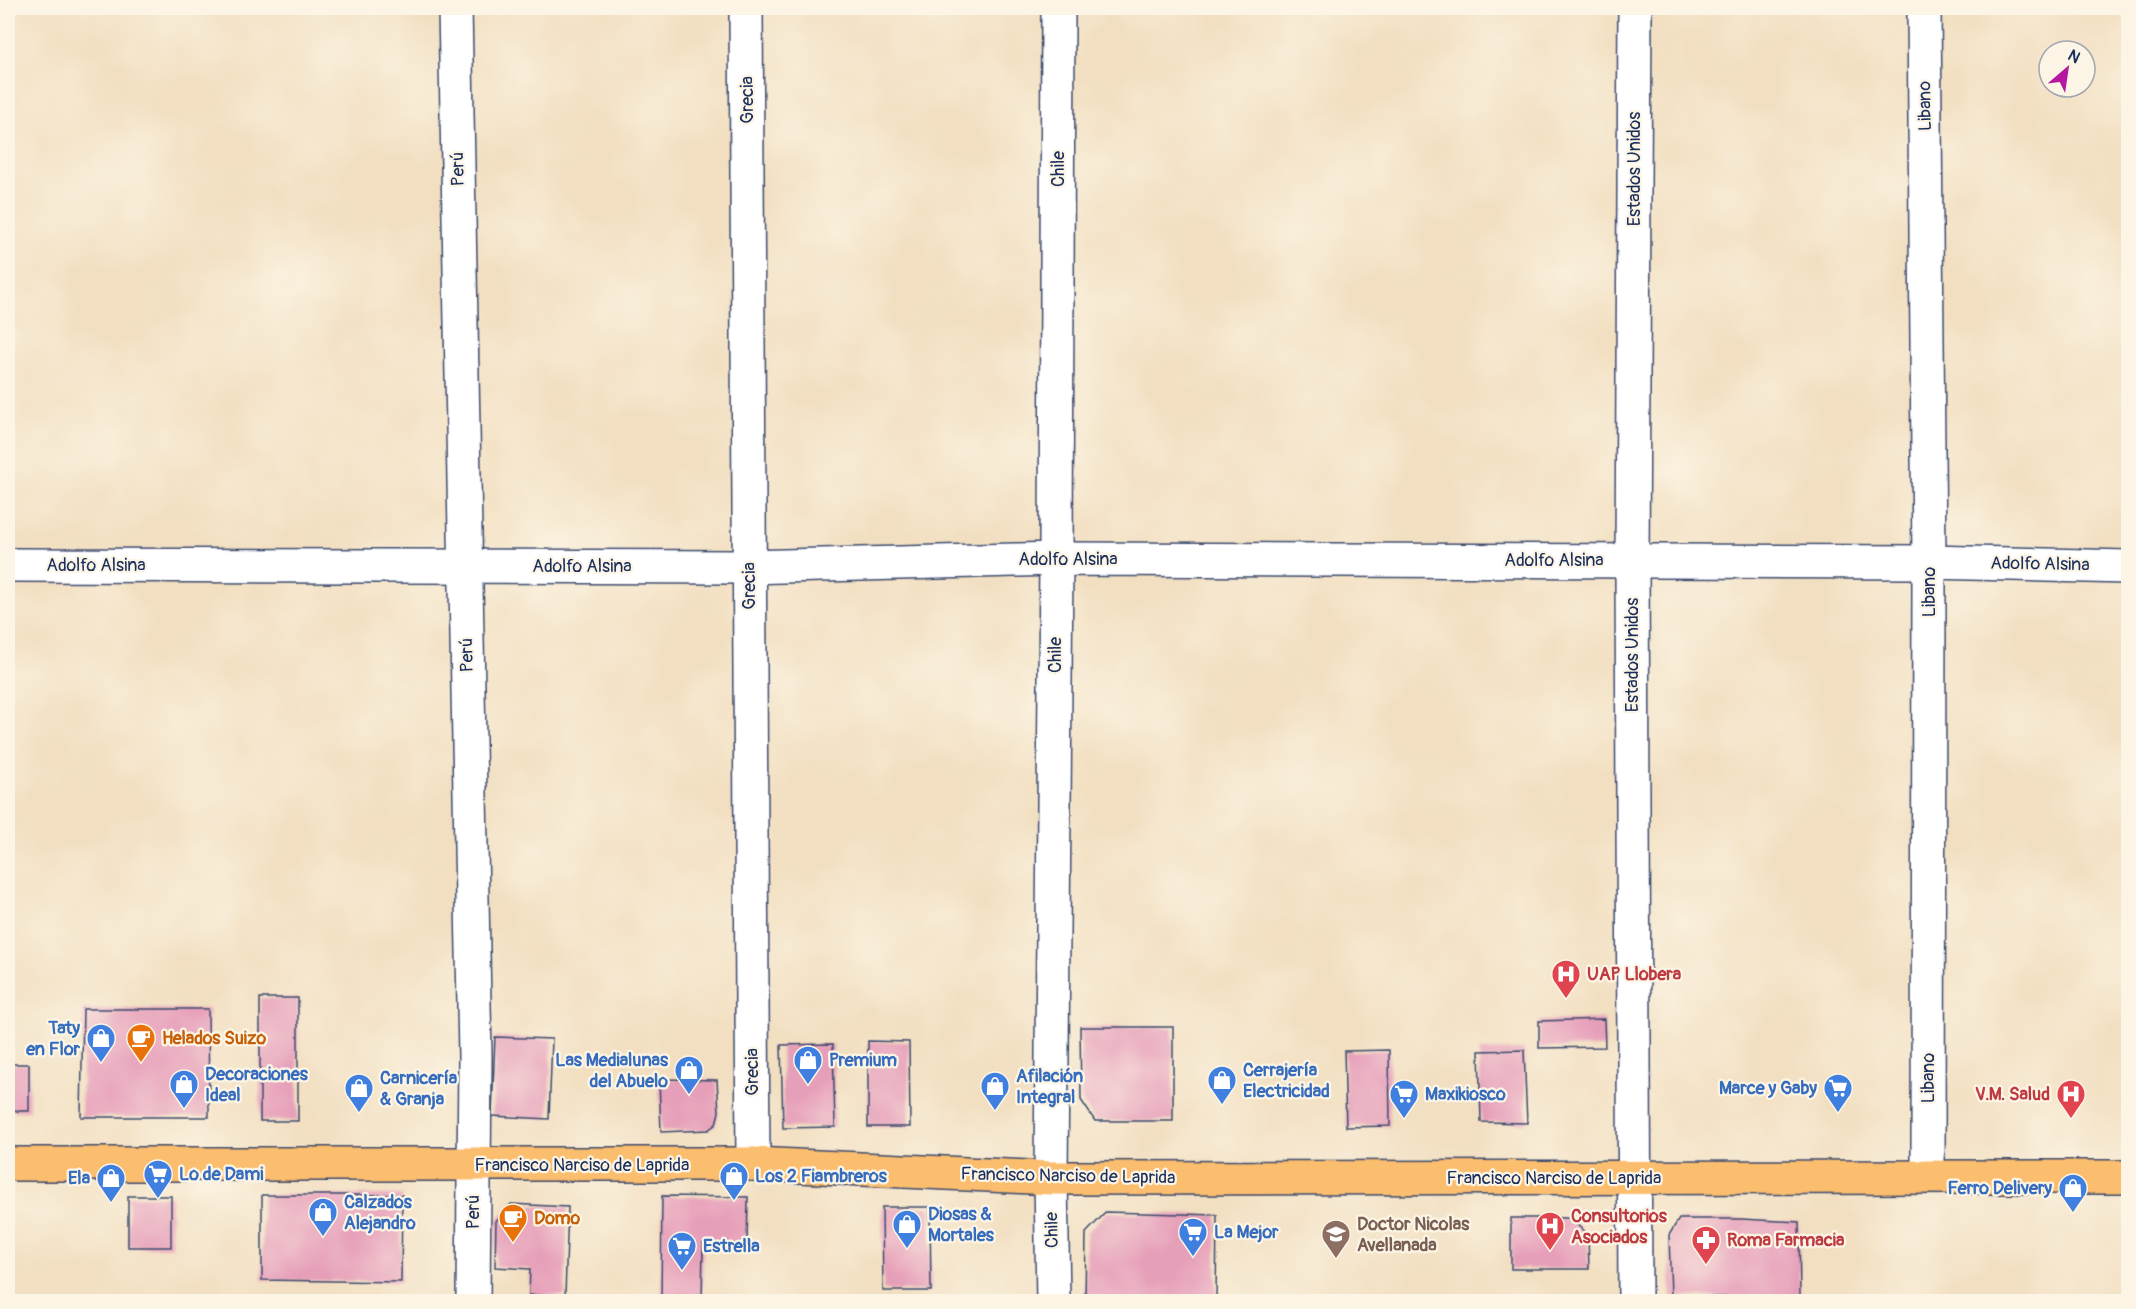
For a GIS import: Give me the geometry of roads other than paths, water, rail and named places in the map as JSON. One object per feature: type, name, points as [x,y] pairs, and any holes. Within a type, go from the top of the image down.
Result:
[{"type":"main road","name":"Francisco Narciso de Laprida","points":[[8,1164],[753,1164],[1051,1178],[2128,1177]]},
{"type":"street","name":"Perú","points":[[455,8],[475,1044],[473,1302]]},
{"type":"street","name":"Grecia","points":[[746,8],[753,1164]]},
{"type":"street","name":"Chile","points":[[1053,1302],[1051,1178],[1058,8]]},
{"type":"street","name":"Estados Unidos","points":[[1635,8],[1632,561],[1635,1302]]},
{"type":"street","name":"Libano","points":[[1924,8],[1929,562],[1928,1176]]},
{"type":"street","name":"Adolfo Alsina","points":[[8,565],[749,567],[1056,559],[1929,562],[2128,567]]},
{"type":"place","name":"UAP Llobera","points":[[1566,1000]]},
{"type":"place","name":"Taty en Flor","points":[[101,1064]]},
{"type":"place","name":"Helados Suizo","points":[[141,1064]]},
{"type":"place","name":"Premium","points":[[808,1086]]},
{"type":"place","name":"Las Medialunas del Abuelo","points":[[689,1096]]},
{"type":"place","name":"Cerrajería Electricidad","points":[[1222,1106]]},
{"type":"place","name":"Decoraciones Ideal","points":[[184,1110]]},
{"type":"place","name":"Afilación Integral","points":[[995,1112]]},
{"type":"place","name":"Carnicería & Granja","points":[[359,1114]]},
{"type":"place","name":"Marce y Gaby","points":[[1838,1114]]},
{"type":"place","name":"Maxikiosco","points":[[1404,1120]]},
{"type":"place","name":"V.M. Salud","points":[[2071,1120]]},
{"type":"place","name":"Lo de Dami","points":[[158,1200]]},
{"type":"place","name":"Los 2 Fiambreros","points":[[734,1202]]},
{"type":"place","name":"Ela","points":[[111,1204]]},
{"type":"place","name":"Ferro Delivery","points":[[2073,1214]]},
{"type":"place","name":"Calzados Alejandro","points":[[323,1238]]},
{"type":"place","name":"Domo","points":[[513,1244]]},
{"type":"place","name":"Diosas & Mortales","points":[[907,1250]]},
{"type":"place","name":"Consultorios Asociados","points":[[1550,1252]]},
{"type":"place","name":"La Mejor","points":[[1193,1258]]},
{"type":"place","name":"Doctor Nicolas Avellanada","points":[[1336,1260]]},
{"type":"place","name":"Roma Farmacia","points":[[1706,1266]]},
{"type":"place","name":"Estrella","points":[[682,1272]]}]
